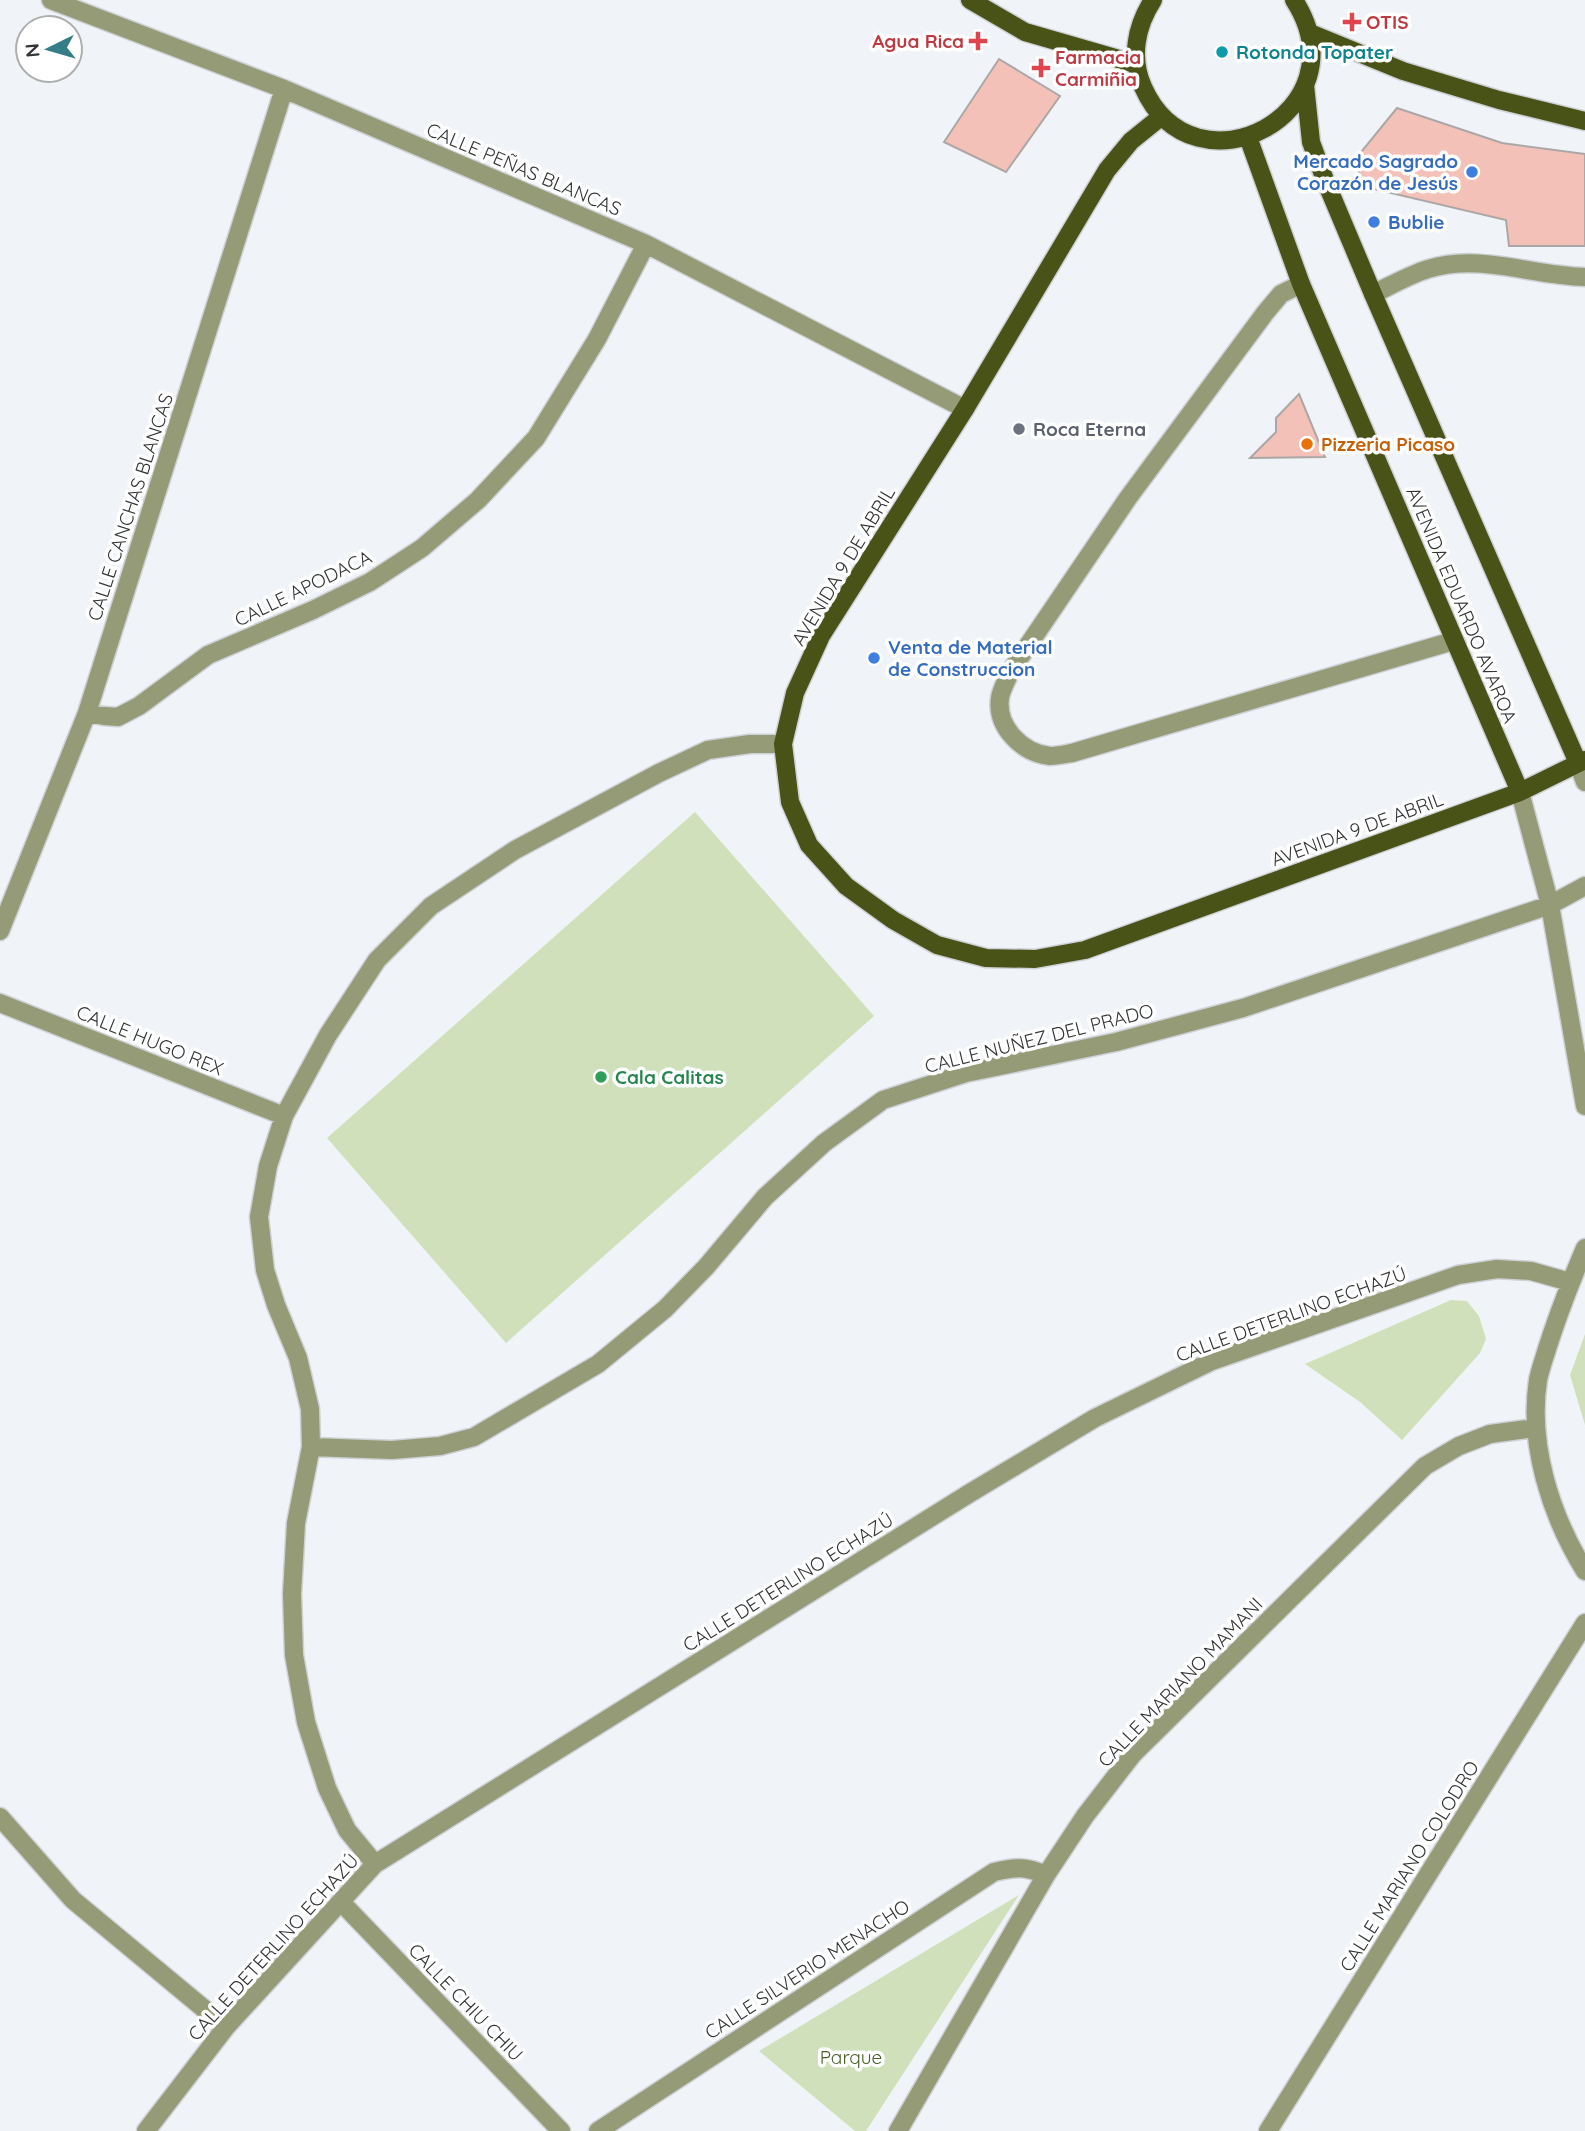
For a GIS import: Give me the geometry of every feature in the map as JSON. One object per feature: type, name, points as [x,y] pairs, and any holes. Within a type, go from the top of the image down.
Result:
[{"type":"main road","points":[[970,0],[1025,32],[1136,64]]},
{"type":"main road","points":[[1145,4],[1137,36],[1136,64],[1139,79],[1152,105],[1162,116],[1187,133],[1202,138],[1232,140],[1266,130],[1282,118],[1305,85],[1310,69],[1310,33],[1294,0]]},
{"type":"main road","points":[[1310,33],[1403,71],[1499,100],[1585,121]]},
{"type":"main road","points":[[1305,85],[1311,142],[1373,294],[1581,762]]},
{"type":"main road","name":"AVENIDA 9 DE ABRIL","points":[[1162,116],[1131,141],[1107,170],[965,410],[821,636],[795,693],[783,744],[790,802],[809,845],[846,886],[893,920],[937,945],[985,958],[1035,959],[1085,950],[1520,792],[1581,762]]},
{"type":"main road","name":"AVENIDA EDUARDO AVAROA","points":[[1248,137],[1301,284],[1520,792]]},
{"type":"street","name":"CALLE PEÑAS BLANCAS","points":[[51,0],[284,89],[646,244],[965,410]]},
{"type":"street","name":"CALLE CANCHAS BLANCAS","points":[[0,931],[87,713],[284,89]]},
{"type":"street","name":"CALLE APODACA","points":[[87,713],[118,717],[139,706],[208,655],[313,610],[370,582],[422,548],[478,500],[536,438],[597,339],[646,244]]},
{"type":"street","points":[[1373,294],[1428,269],[1469,263],[1585,278]]},
{"type":"street","points":[[1301,284],[1282,294],[1265,313],[1128,498],[1010,672],[1000,698],[1001,719],[1012,737],[1029,749],[1050,756],[1073,753],[1453,641]]},
{"type":"street","points":[[375,1864],[348,1830],[327,1788],[306,1722],[294,1655],[292,1594],[296,1523],[310,1447],[310,1409],[298,1358],[265,1270],[259,1217],[268,1166],[284,1116],[328,1035],[377,960],[431,906],[515,850],[659,773],[708,750],[750,744],[783,744]]},
{"type":"street","points":[[1581,762],[1585,782]]},
{"type":"street","name":"AVENIDA EDUARDO AVAROA","points":[[1520,792],[1550,905],[1585,1106]]},
{"type":"street","name":"CALLE NUÑEZ DEL PRADO","points":[[310,1447],[392,1450],[440,1446],[474,1437],[598,1364],[665,1309],[690,1284],[765,1197],[824,1143],[883,1100],[966,1073],[1116,1042],[1243,1008],[1550,905],[1585,886]]},
{"type":"street","name":"CALLE HUGO REX","points":[[0,1003],[284,1116]]},
{"type":"street","points":[[1585,1248],[1570,1282],[1538,1379],[1535,1428],[1549,1495],[1585,1571]]},
{"type":"street","name":"CALLE DETERLINO ECHAZÚ","points":[[146,2131],[226,2027],[375,1864],[958,1500],[1107,1412],[1212,1361],[1458,1275],[1508,1269],[1531,1271],[1570,1282]]},
{"type":"street","name":"CALLE MARIANO MAMANI","points":[[898,2131],[1046,1875],[1085,1816],[1133,1754],[1425,1466],[1459,1446],[1490,1434],[1535,1428]]},
{"type":"street","name":"CALLE MARIANO COLODRO","points":[[1268,2131],[1585,1623]]},
{"type":"street","points":[[0,1818],[73,1900],[226,2027]]},
{"type":"street","name":"CALLE SILVERIO MENACHO","points":[[598,2131],[994,1872],[1015,1867],[1032,1869],[1046,1875]]},
{"type":"street","name":"CALLE CHIU CHIU","points":[[341,1902],[561,2131]]},
{"type":"green space","name":"Cala Calitas","points":[[695,812],[874,1016],[506,1343],[327,1138]]},
{"type":"green space","points":[[1451,1300],[1467,1301],[1479,1316],[1486,1339],[1480,1353],[1402,1440],[1360,1402],[1305,1364]]},
{"type":"green space","points":[[1585,1334],[1585,1425],[1570,1375]]},
{"type":"green space","name":"Parque","points":[[1019,1895],[866,2131],[855,2131],[759,2051]]},
{"type":"building","points":[[999,59],[1060,96],[1006,172],[944,142]]},
{"type":"building","name":"Mercado Sagrado Corazón de Jesús","points":[[1397,108],[1502,143],[1585,154],[1585,246],[1509,246],[1506,220],[1361,186],[1357,157]]},
{"type":"building","points":[[1299,394],[1325,457],[1250,458],[1276,432],[1276,418]]},
{"type":"place","name":"OTIS","points":[[1352,22]]},
{"type":"place","name":"Agua Rica","points":[[978,41]]},
{"type":"place","name":"Rotonda Topater","points":[[1222,52]]},
{"type":"place","name":"Farmacia Carmiñia","points":[[1041,68]]},
{"type":"place","name":"Mercado Sagrado Corazón de Jesús","points":[[1472,172]]},
{"type":"place","name":"Bublie","points":[[1374,222]]},
{"type":"place","name":"Roca Eterna","points":[[1019,429]]},
{"type":"place","name":"Pizzeria Picaso","points":[[1307,444]]},
{"type":"place","name":"Venta de Material de Construccion","points":[[874,658]]},
{"type":"place","name":"Cala Calitas","points":[[601,1077]]}]
